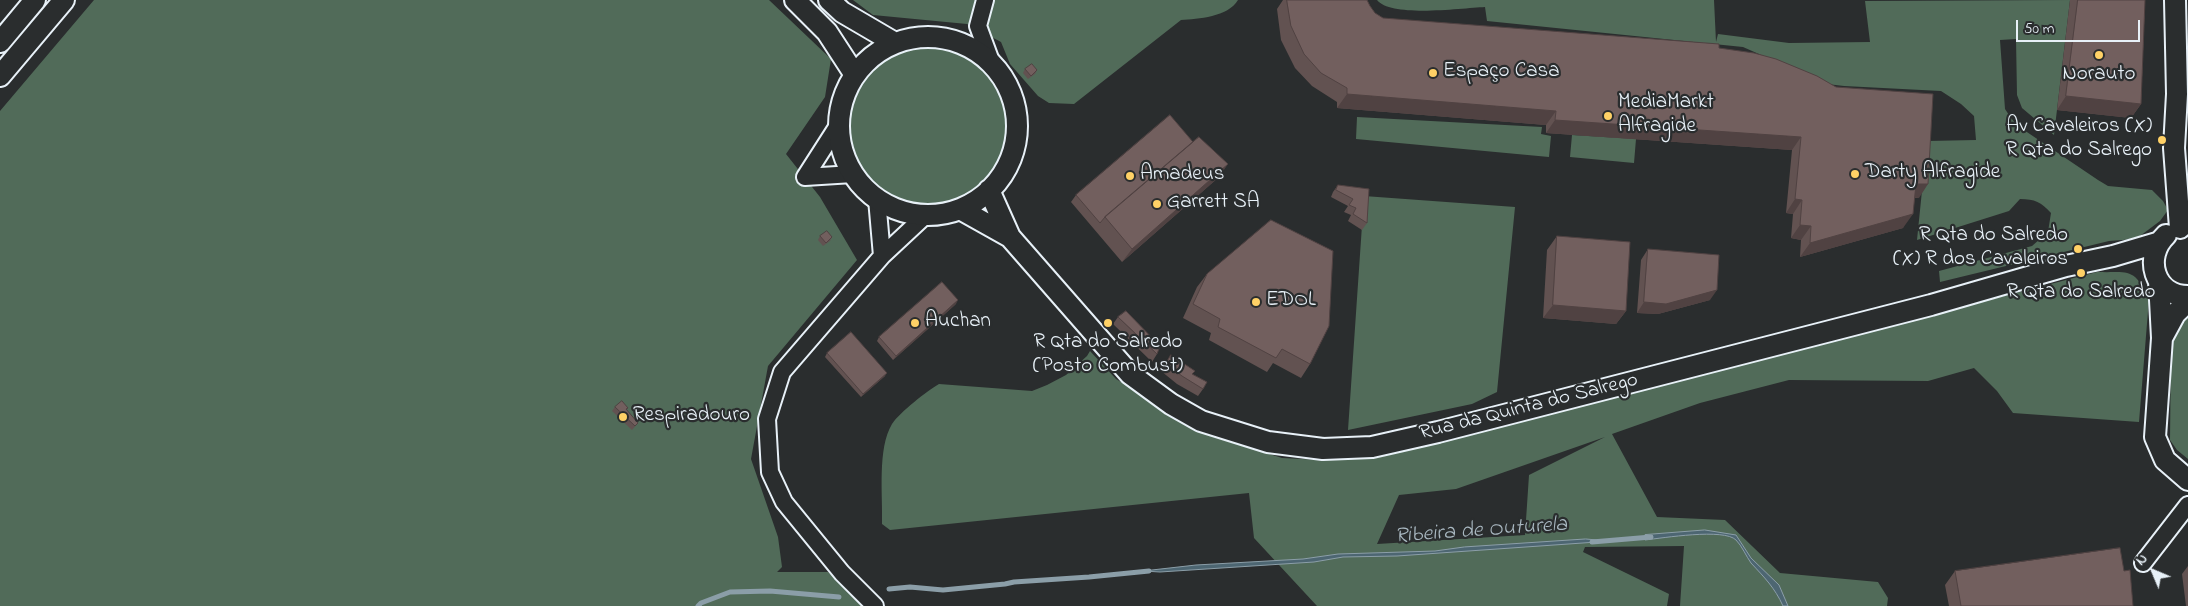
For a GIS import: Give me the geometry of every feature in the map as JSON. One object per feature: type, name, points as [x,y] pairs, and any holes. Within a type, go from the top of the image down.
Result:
[{"type":"street","points":[[0,42],[35,0]]},
{"type":"street","points":[[0,76],[64,0]]},
{"type":"street","points":[[795,0],[828,32],[855,75]]},
{"type":"street","points":[[829,0],[842,12],[895,43]]},
{"type":"street","points":[[985,0],[978,26],[992,64]]},
{"type":"street","points":[[2175,0],[2177,94],[2174,148],[2184,228]]},
{"type":"street","points":[[930,37],[947,39],[971,48],[992,64],[1003,78],[1011,93],[1017,127],[1009,161],[1001,176],[989,190],[960,209],[926,215],[892,208],[864,188],[853,174],[842,150],[839,124],[846,90],[866,62],[880,51],[895,43],[912,38],[930,37]]},
{"type":"street","points":[[839,124],[805,177],[853,174]]},
{"type":"street","name":"Rua da Quinta do Salrego","points":[[989,190],[1010,237],[1130,374],[1172,404],[1201,420],[1268,442],[1323,449],[1372,447],[1438,432],[1931,305],[2066,266],[2113,256],[2160,242],[2165,236],[2184,228]]},
{"type":"street","points":[[877,199],[882,256]]},
{"type":"street","name":"Rua da Quinta do Salrego","points":[[960,209],[1010,237]]},
{"type":"street","points":[[875,606],[842,573],[784,502],[770,472],[767,419],[782,372],[882,256],[926,215]]},
{"type":"street","points":[[2160,242],[2155,250],[2162,338],[2155,437],[2165,460],[2188,480]]},
{"type":"street","name":"Rua da Quinta do Salrego","points":[[2113,256],[2156,275],[2173,294],[2188,296]]},
{"type":"street","points":[[2162,338],[2175,314],[2188,301]]},
{"type":"street","points":[[2143,563],[2188,505]]},
{"type":"green space","points":[[94,0],[769,0],[831,59],[825,97],[786,154],[820,197],[857,260],[768,366],[751,459],[778,537],[782,567],[777,572],[828,572],[865,606],[0,606],[0,111]]},
{"type":"green space","points":[[853,0],[1238,0],[1233,6],[1220,14],[1204,18],[1181,20],[1074,104],[1049,103],[1038,96],[1010,64],[1001,42],[967,24],[873,15]]},
{"type":"green space","points":[[1377,0],[1714,0],[1716,42],[1718,34],[1789,43],[1870,42],[1865,1],[2070,0],[2054,135],[2022,108],[2017,95],[2016,39],[2000,40],[2005,109],[2018,126],[2098,180],[2108,186],[2152,190],[2163,201],[2168,210],[2160,221],[2136,239],[2109,241],[1940,282],[1939,271],[2032,246],[2048,232],[2051,213],[2037,202],[2020,199],[2009,211],[1917,240],[1927,141],[1976,140],[1974,116],[1961,104],[1941,91],[1827,84],[1743,47],[1487,21],[1485,7],[1428,11],[1411,10],[1385,6]]},
{"type":"green space","points":[[920,46],[936,46],[959,52],[985,69],[1002,95],[1008,118],[1008,134],[1002,157],[985,183],[959,200],[936,206],[920,206],[897,200],[877,188],[866,177],[854,157],[848,134],[848,118],[854,95],[866,75],[877,64],[897,52]]},
{"type":"green space","points":[[1357,117],[1542,127],[1541,134],[1551,136],[1549,157],[1356,139]]},
{"type":"green space","points":[[1572,135],[1636,139],[1634,163],[1570,157]]},
{"type":"green space","points":[[1364,196],[1515,207],[1497,392],[1472,404],[1348,430]]},
{"type":"green space","points":[[2097,272],[2129,274],[2139,281],[2149,299],[2139,422],[2013,413],[1997,391],[1974,368],[1928,381],[1789,380],[1700,403],[1612,434],[1657,517],[1725,520],[1780,573],[1878,582],[1888,598],[1887,606],[1680,606],[1684,546],[1585,547],[1583,552],[1669,594],[1667,606],[1317,606],[1254,538],[1249,493],[890,530],[882,524],[882,472],[887,434],[896,419],[914,402],[939,384],[1032,391],[1066,375],[1090,351],[1116,379],[1210,435],[1282,458],[1323,460],[1376,458]],"holes":[[[1605,437],[1529,475],[1525,535],[1377,544],[1399,495],[1456,489]]]},
{"type":"green space","points":[[2188,316],[2188,459],[2177,450],[2170,440],[2171,345],[2176,329]]},
{"type":"water","points":[[1705,530],[1736,535],[1751,558],[1779,585],[1788,606],[1783,606],[1773,588],[1751,563],[1738,542],[1729,536],[1707,534],[1645,540],[1645,535]]},
{"type":"water","points":[[1586,539],[1597,540],[1597,542],[1397,556],[1343,557],[1314,562],[1160,572],[1143,571],[1196,565],[1303,559],[1338,554],[1435,551],[1464,547]]},
{"type":"building","points":[[1287,0],[1367,0],[1375,13],[1383,18],[1719,44],[1719,48],[1754,53],[1776,59],[1817,76],[1836,87],[1933,94],[1928,184],[1916,184],[1913,214],[1810,243],[1811,226],[1800,225],[1802,200],[1795,199],[1801,137],[1555,120],[1556,111],[1347,94],[1347,88],[1321,73],[1304,54],[1291,26]]},
{"type":"building","name":"Norauto","points":[[2078,0],[2145,0],[2141,104],[2066,96]]},
{"type":"building","points":[[1032,64],[1037,70],[1031,76],[1025,69]]},
{"type":"building","name":"Amadeus","points":[[1170,115],[1193,142],[1100,223],[1076,195]]},
{"type":"building","name":"Garrett SA","points":[[1199,137],[1228,164],[1132,249],[1105,217]]},
{"type":"building","points":[[1338,185],[1369,189],[1367,223],[1353,214],[1356,208],[1349,205],[1353,199],[1336,190]]},
{"type":"building","name":"EDOL","points":[[1271,220],[1333,251],[1329,326],[1310,364],[1282,349],[1276,358],[1218,327],[1220,319],[1193,304],[1207,274]]},
{"type":"building","points":[[827,231],[832,237],[826,243],[820,236]]},
{"type":"building","points":[[1557,236],[1630,242],[1626,311],[1553,305]]},
{"type":"building","points":[[1648,249],[1719,255],[1717,290],[1666,304],[1644,302]]},
{"type":"building","name":"Auchan","points":[[942,282],[958,300],[896,356],[879,337]]},
{"type":"building","points":[[1126,311],[1160,346],[1157,354],[1118,317]]},
{"type":"building","points":[[851,332],[887,373],[863,394],[827,353]]},
{"type":"building","points":[[1171,355],[1195,371],[1192,374],[1207,382],[1203,389],[1166,364]]},
{"type":"building","points":[[622,401],[638,423],[635,426],[615,407]]},
{"type":"building","points":[[2120,548],[2124,571],[2130,570],[2133,606],[1961,606],[1955,571]]},
{"type":"waterway","name":"Ribeira de Outurela","points":[[1592,542],[1651,537]]},
{"type":"waterway","points":[[889,589],[910,587],[943,590],[1149,571]]},
{"type":"waterway","points":[[698,606],[701,603],[730,592],[770,591],[839,597]]},
{"type":"place","name":"Norauto","points":[[2099,55]]},
{"type":"place","name":"Espaço Casa","points":[[1433,73]]},
{"type":"place","name":"MediaMarkt Alfragide","points":[[1608,116]]},
{"type":"place","name":"Av Cavaleiros (X) R Qta do Salrego","points":[[2162,140]]},
{"type":"place","name":"Darty Alfragide","points":[[1855,174]]},
{"type":"place","name":"Amadeus","points":[[1130,176]]},
{"type":"place","name":"Garrett SA","points":[[1157,204]]},
{"type":"place","name":"R Qta do Salredo (X) R dos Cavaleiros","points":[[2078,249]]},
{"type":"place","name":"R Qta do Salredo","points":[[2081,273]]},
{"type":"place","name":"EDOL","points":[[1256,302]]},
{"type":"place","name":"Auchan","points":[[915,323]]},
{"type":"place","name":"R Qta do Salredo (Posto Combust)","points":[[1108,323]]},
{"type":"place","name":"Respiradouro","points":[[623,417]]}]
